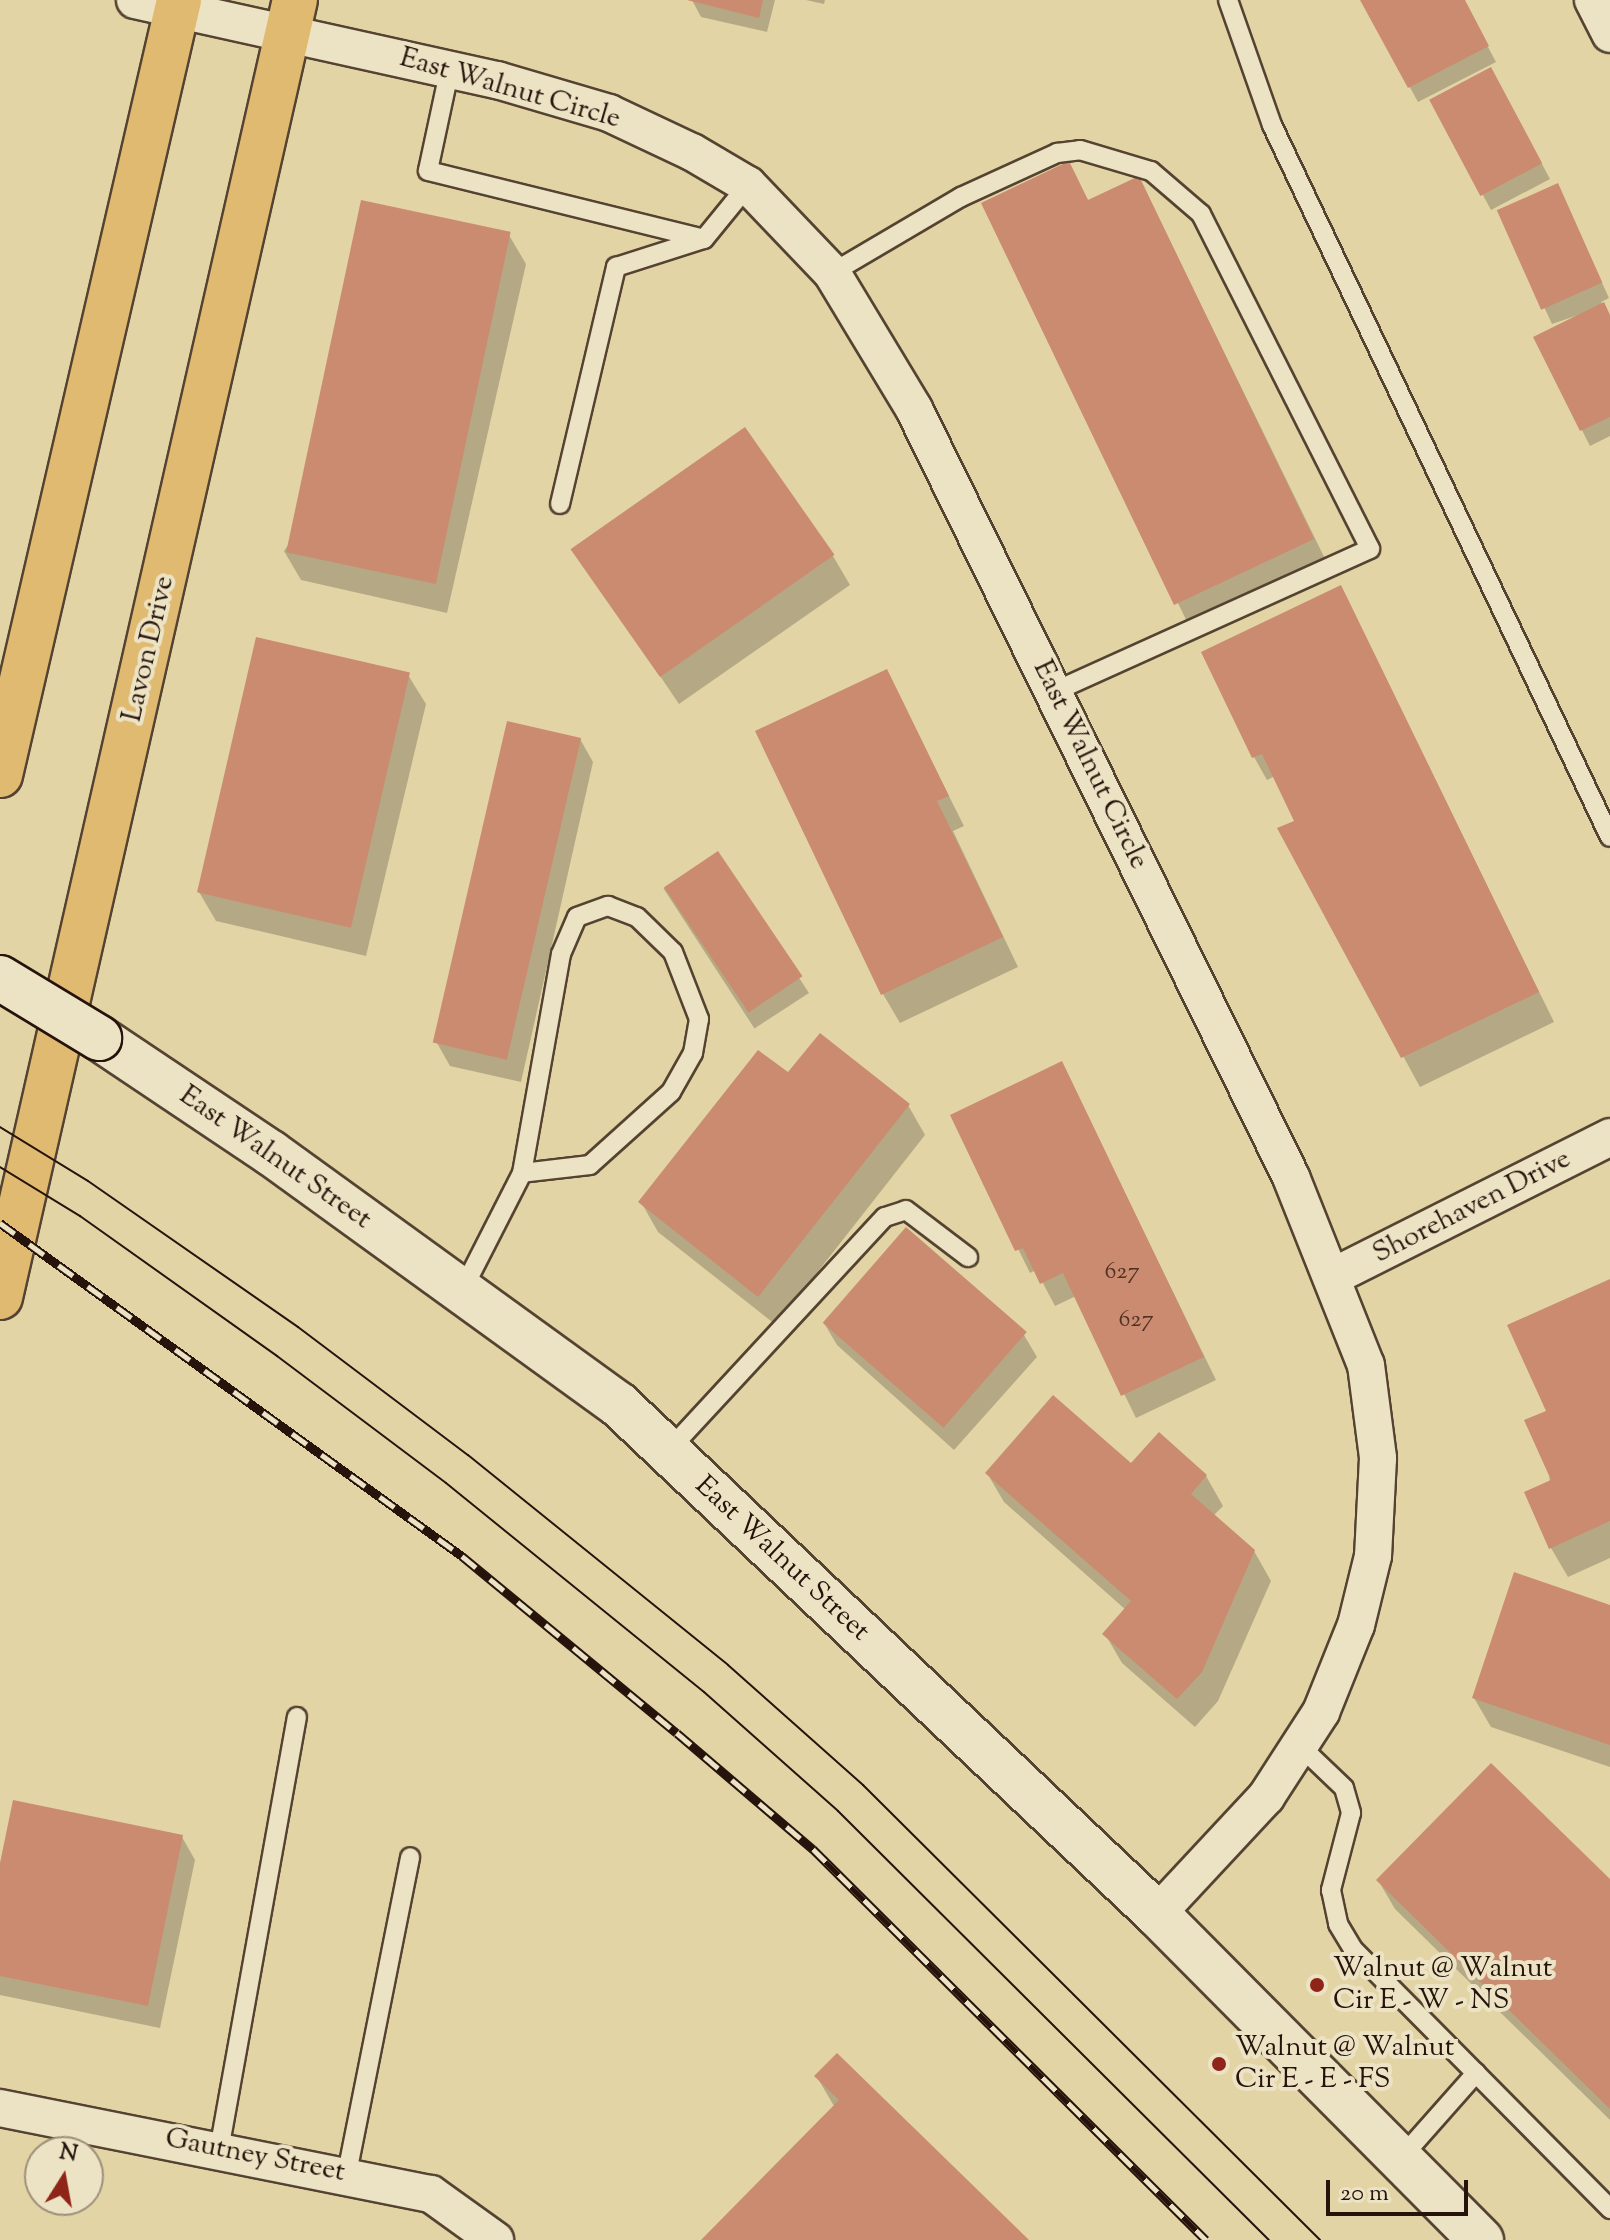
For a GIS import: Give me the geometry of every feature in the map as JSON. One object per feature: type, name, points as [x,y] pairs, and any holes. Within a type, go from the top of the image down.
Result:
[{"type":"main road","points":[[0,775],[178,5]]},
{"type":"main road","name":"Lavon Drive","points":[[0,1297],[291,16]]},
{"type":"street","name":"East Walnut Circle","points":[[135,0],[291,16],[450,68],[609,113],[748,185],[832,273],[914,409],[1054,692],[1334,1276],[1366,1365],[1378,1458],[1373,1556],[1356,1625],[1321,1712],[1266,1797],[1157,1914]]},
{"type":"street","name":"East Walnut Street","points":[[0,978],[99,1038],[271,1153],[618,1404],[1157,1914],[1481,2240]]},
{"type":"street","name":"Shorehaven Drive","points":[[1334,1276],[1610,1137]]},
{"type":"street","name":"Gautney Street","points":[[0,2108],[347,2173],[431,2194],[495,2240]]},
{"type":"lane","points":[[1228,0],[1272,125],[1610,837]]},
{"type":"lane","points":[[450,68],[428,171],[704,239]]},
{"type":"lane","points":[[832,273],[961,197],[1057,153],[1080,150],[1151,171],[1201,214],[1370,549],[1054,692]]},
{"type":"lane","points":[[560,504],[616,267],[704,239],[748,185]]},
{"type":"lane","points":[[462,1291],[522,1173],[561,954],[577,917],[608,906],[637,917],[673,952],[699,1019],[693,1053],[671,1092],[590,1165],[522,1173]]},
{"type":"lane","points":[[668,1451],[885,1217],[906,1210],[968,1257]]},
{"type":"lane","points":[[219,2150],[297,1717]]},
{"type":"lane","points":[[1299,1745],[1344,1788],[1351,1813],[1331,1890],[1338,1924],[1353,1949],[1610,2209]]},
{"type":"lane","points":[[347,2173],[410,1857]]},
{"type":"lane","points":[[1400,2159],[1476,2073]]},
{"type":"building","points":[[687,0],[763,0],[759,18]]},
{"type":"building","points":[[1360,0],[1465,0],[1489,46],[1408,88]]},
{"type":"building","points":[[1491,67],[1542,163],[1480,196],[1429,100]]},
{"type":"building","points":[[1069,161],[1088,200],[1139,176],[1314,539],[1174,605],[981,203]]},
{"type":"building","points":[[1558,183],[1602,283],[1541,310],[1497,210]]},
{"type":"building","points":[[361,200],[511,232],[436,584],[286,552]]},
{"type":"building","points":[[1604,302],[1610,315],[1610,417],[1580,431],[1533,337]]},
{"type":"building","points":[[745,427],[834,555],[660,677],[571,549]]},
{"type":"building","points":[[1341,585],[1539,992],[1401,1058],[1277,828],[1294,821],[1262,754],[1252,758],[1201,652]]},
{"type":"building","points":[[256,637],[410,673],[351,928],[197,892]]},
{"type":"building","points":[[887,669],[949,796],[937,801],[1003,937],[881,995],[755,731]]},
{"type":"building","points":[[507,721],[581,738],[507,1060],[433,1043]]},
{"type":"building","points":[[718,851],[802,976],[749,1013],[664,887]]},
{"type":"building","points":[[820,1033],[910,1104],[758,1297],[638,1202],[758,1050],[788,1072]]},
{"type":"building","points":[[1062,1061],[1204,1357],[1121,1396],[1063,1273],[1040,1284],[1023,1248],[1015,1251],[950,1115]]},
{"type":"building","points":[[906,1227],[1027,1332],[943,1428],[823,1323]]},
{"type":"building","points":[[1610,1279],[1610,1521],[1549,1549],[1524,1492],[1551,1480],[1524,1420],[1546,1411],[1507,1325]]},
{"type":"building","points":[[1053,1395],[1131,1463],[1159,1432],[1207,1475],[1191,1494],[1255,1550],[1202,1672],[1177,1699],[1102,1634],[1131,1601],[985,1473]]},
{"type":"building","points":[[1514,1572],[1610,1605],[1610,1745],[1472,1698]]},
{"type":"building","points":[[1491,1763],[1610,1879],[1610,2109],[1376,1880]]},
{"type":"building","points":[[13,1800],[183,1835],[148,2006],[0,1976],[0,1863]]},
{"type":"building","points":[[837,2053],[1029,2240],[701,2240],[839,2100],[814,2076]]},
{"type":"tram line","points":[[0,1127],[88,1181],[298,1327],[468,1455],[728,1665],[863,1785],[1320,2240]]},
{"type":"tram line","points":[[0,1167],[80,1216],[277,1356],[446,1483],[704,1692],[838,1811],[1269,2240]]},
{"type":"railway","points":[[0,1223],[462,1556],[677,1733],[813,1849],[1206,2240]]},
{"type":"place","name":"Walnut @ Walnut Cir E - W - NS","points":[[1317,1985]]},
{"type":"place","name":"Walnut @ Walnut Cir E - E - FS","points":[[1219,2064]]}]
